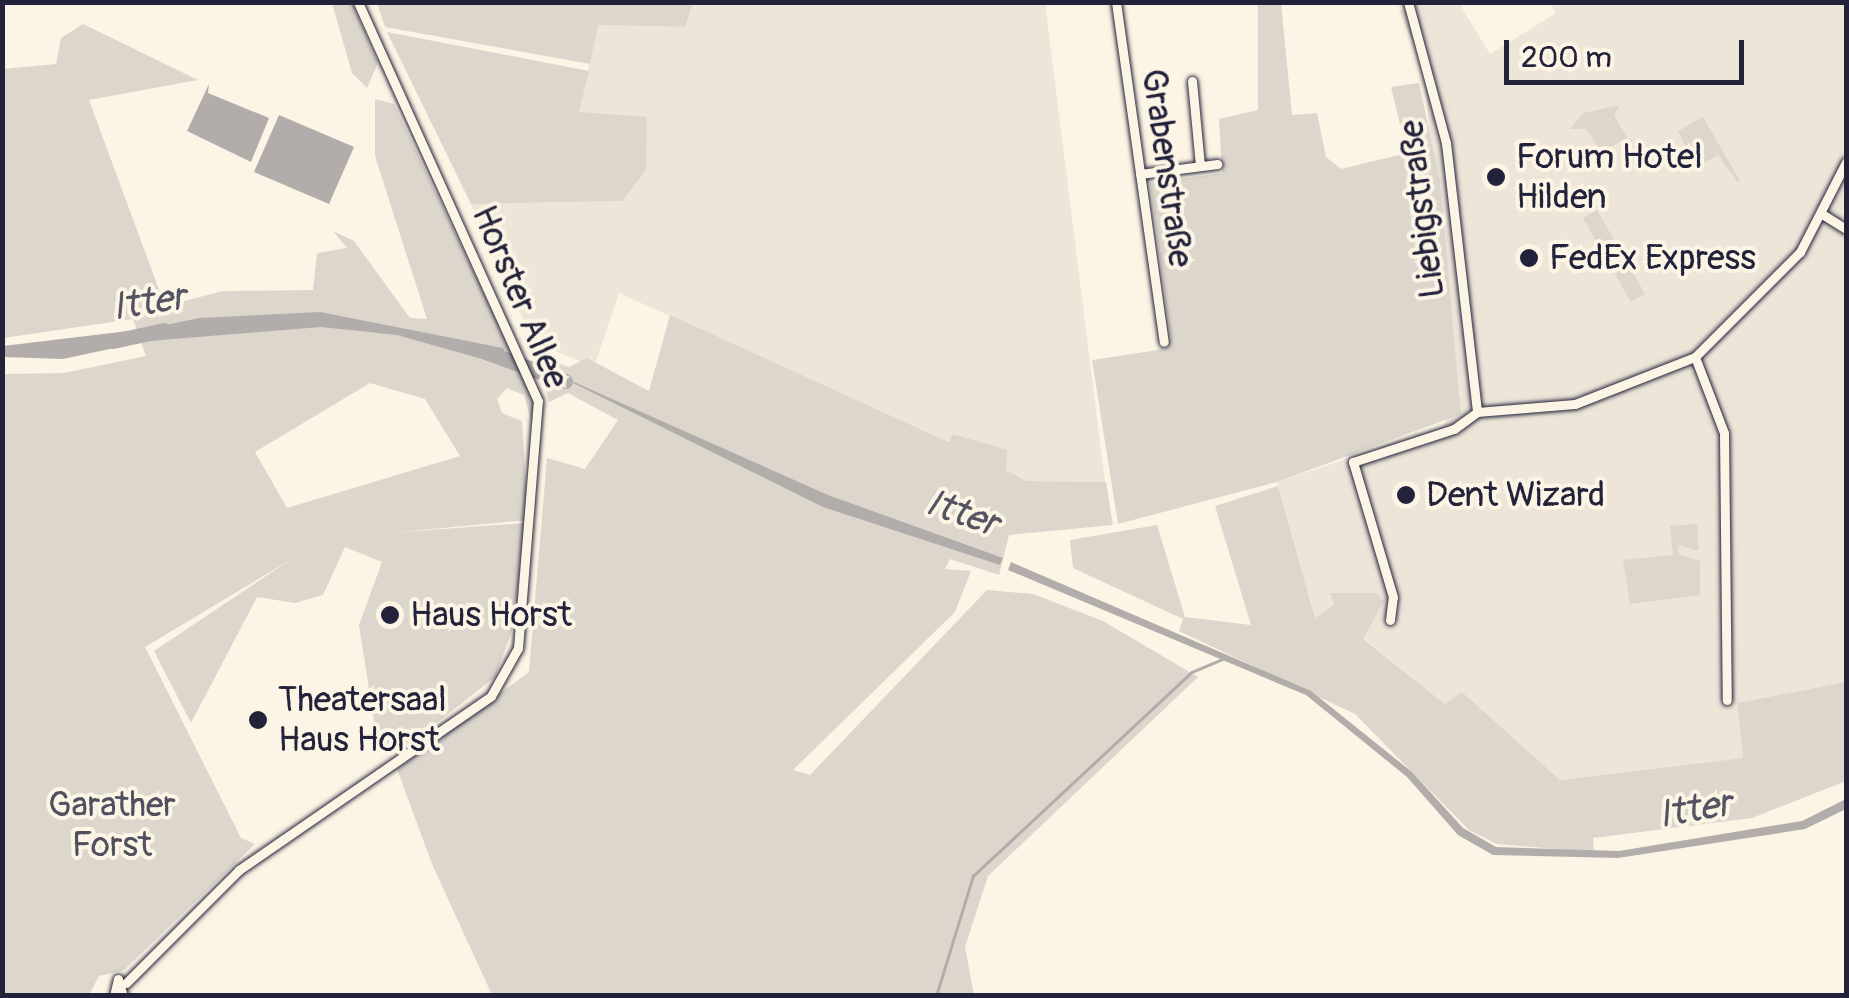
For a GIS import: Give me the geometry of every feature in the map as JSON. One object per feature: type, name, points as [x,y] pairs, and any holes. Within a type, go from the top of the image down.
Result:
[{"type":"street","name":"Horster Allee","points":[[114,996],[111,983],[126,984],[239,870],[456,725],[502,684],[518,648],[540,448],[529,374],[358,2]]},
{"type":"street","name":"Grabenstraße","points":[[1116,2],[1164,342]]},
{"type":"street","name":"Liebigstraße","points":[[1408,2],[1446,143],[1477,412]]},
{"type":"street","points":[[1192,81],[1200,166]]},
{"type":"street","points":[[1390,620],[1393,597],[1353,462],[1454,429],[1477,412],[1575,404],[1696,357],[1765,297],[1822,214],[1846,162]]},
{"type":"street","points":[[1140,174],[1217,164]]},
{"type":"street","points":[[1822,214],[1846,229]]},
{"type":"street","points":[[1696,357],[1724,433],[1727,700]]},
{"type":"street","points":[[123,996],[126,984]]},
{"type":"shaded area","points":[[693,3],[1045,3],[1105,482],[1028,481],[1006,470],[1006,450],[953,434],[950,442],[619,293],[594,367],[533,342],[471,204],[621,201],[579,113],[597,25],[685,27]]},
{"type":"shaded area","points":[[1421,3],[1459,3],[1490,54],[1556,13],[1551,3],[1846,3],[1846,682],[1737,703],[1743,758],[1560,780],[1462,693],[1445,704],[1364,639],[1315,618],[1277,482],[1443,427],[1460,395],[1422,63],[1399,11]]},
{"type":"shaded area","points":[[209,84],[208,93],[269,118],[251,162],[187,131]]},
{"type":"shaded area","points":[[279,115],[354,147],[329,204],[254,172]]},
{"type":"shaded area","points":[[320,312],[503,348],[510,367],[397,335],[321,327],[149,341],[147,329],[199,318]]},
{"type":"shaded area","points":[[128,331],[133,344],[63,359],[3,357],[3,346]]},
{"type":"shaded area","points":[[547,370],[828,495],[1003,558],[1000,565],[823,507]]},
{"type":"shaded area","points":[[1011,562],[1311,691],[1412,772],[1463,828],[1496,847],[1619,851],[1802,821],[1846,799],[1846,809],[1805,829],[1618,858],[1493,855],[1458,835],[1407,777],[1306,695],[1008,570]]},
{"type":"green space","points":[[693,2],[685,27],[598,25],[590,64],[385,27],[377,3]]},
{"type":"green space","points":[[332,3],[352,3],[378,63],[367,88],[352,73]]},
{"type":"green space","points":[[1258,3],[1281,3],[1292,115],[1317,113],[1326,157],[1341,169],[1407,153],[1391,87],[1419,83],[1440,181],[1461,414],[1277,482],[1118,524],[1092,360],[1158,350],[1171,339],[1150,183],[1222,173],[1219,119],[1258,110]]},
{"type":"green space","name":"Garather Forst","points":[[83,24],[198,80],[89,100],[165,306],[223,291],[313,290],[317,253],[347,248],[333,231],[354,241],[410,318],[427,319],[375,156],[375,99],[394,104],[536,404],[536,438],[524,395],[507,388],[497,399],[502,413],[522,421],[528,520],[389,533],[525,523],[514,625],[495,677],[415,740],[390,750],[374,721],[359,625],[382,562],[345,547],[323,595],[295,603],[257,597],[191,723],[154,651],[290,560],[145,647],[241,838],[255,844],[124,970],[99,976],[89,995],[3,995],[2,374],[64,373],[146,356],[133,319],[3,338],[3,69],[56,64],[61,38]],"holes":[[[370,383],[425,399],[460,456],[287,508],[255,452]]]},
{"type":"green space","points":[[387,32],[589,71],[579,112],[647,117],[646,170],[622,201],[471,204]]},
{"type":"green space","points":[[1620,105],[1614,115],[1627,138],[1601,152],[1586,129],[1570,129],[1583,113]]},
{"type":"green space","points":[[1703,117],[1738,183],[1718,155],[1699,166],[1688,152],[1678,131]]},
{"type":"green space","points":[[1597,210],[1645,294],[1631,302],[1583,218]]},
{"type":"green space","points":[[670,315],[949,442],[953,434],[1007,450],[1006,470],[1027,481],[1106,482],[1113,525],[1009,535],[999,575],[950,559],[945,569],[971,571],[955,612],[793,770],[810,775],[987,590],[1033,594],[1103,621],[1198,677],[988,876],[965,947],[974,995],[492,995],[432,864],[397,769],[529,672],[547,458],[585,469],[618,420],[568,393],[549,402],[538,357],[569,367],[587,358],[649,391]]},
{"type":"green space","points":[[1278,486],[1315,618],[1334,605],[1330,593],[1376,593],[1384,601],[1363,639],[1445,704],[1462,692],[1560,780],[1743,758],[1737,703],[1846,682],[1846,781],[1752,818],[1593,838],[1594,852],[1497,844],[1469,830],[1355,714],[1179,631],[1183,619],[1073,568],[1070,540],[1157,525],[1185,617],[1251,625],[1215,506]]},
{"type":"green space","points":[[1697,524],[1699,551],[1679,545],[1678,554],[1700,561],[1700,595],[1630,604],[1623,560],[1673,555],[1670,526]]},
{"type":"waterway","name":"Itter","points":[[113,341],[164,330]]},
{"type":"waterway","name":"Itter","points":[[488,353],[565,381]]},
{"type":"waterway","points":[[936,996],[973,876],[1192,672],[1222,659]]},
{"type":"place","name":"Forum Hotel Hilden","points":[[1496,177]]},
{"type":"place","name":"FedEx Express","points":[[1529,258]]},
{"type":"place","name":"Dent Wizard","points":[[1406,495]]},
{"type":"place","name":"Haus Horst","points":[[390,615]]},
{"type":"place","name":"Theatersaal Haus Horst","points":[[258,720]]}]
